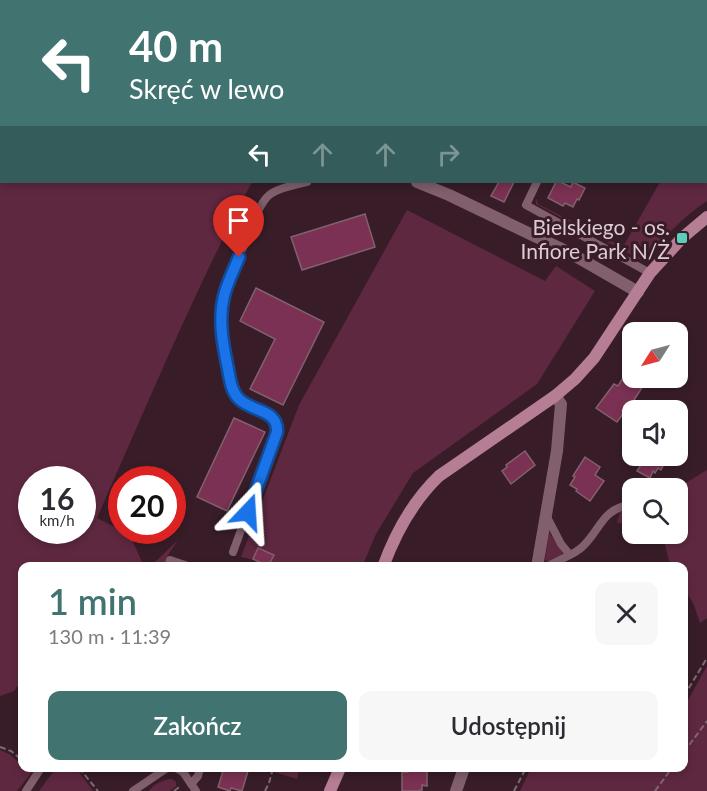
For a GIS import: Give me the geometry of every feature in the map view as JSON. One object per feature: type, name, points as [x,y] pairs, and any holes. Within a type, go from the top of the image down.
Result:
[{"type":"street","points":[[419,183],[572,254],[638,292]]},
{"type":"street","points":[[385,562],[390,547],[426,488],[439,476],[555,396],[575,379],[594,358],[650,273],[682,238],[707,217]]},
{"type":"street","points":[[538,562],[557,452],[561,404],[555,396]]},
{"type":"street","points":[[330,791],[338,772]]},
{"type":"street","points":[[456,791],[463,772]]},
{"type":"lane","points":[[233,552],[277,432],[277,426],[272,417],[244,403],[234,392],[222,340],[224,294],[254,220],[266,198],[279,189],[303,183]]},
{"type":"lane","points":[[537,183],[526,206],[650,273]]},
{"type":"lane","points":[[556,562],[584,546],[603,519],[622,506]]},
{"type":"lane","points":[[547,517],[561,544],[570,555]]},
{"type":"lane","points":[[26,791],[38,772]]},
{"type":"lane","points":[[134,791],[161,772]]},
{"type":"lane","points":[[183,772],[194,787]]},
{"type":"lane","points":[[194,787],[199,772]]},
{"type":"path","points":[[688,689],[707,658]]},
{"type":"path","points":[[688,747],[707,721]]},
{"type":"path","points":[[0,747],[18,757]]},
{"type":"path","points":[[82,772],[98,791]]},
{"type":"path","points":[[265,791],[272,772]]},
{"type":"path","points":[[514,791],[523,772]]},
{"type":"path","points":[[655,791],[669,772]]},
{"type":"shaded area","points":[[0,183],[251,183],[191,306],[120,466],[108,466],[108,493],[97,518],[108,524],[108,544],[134,544],[142,562],[18,562],[18,686],[14,691],[0,696]]},
{"type":"shaded area","points":[[659,183],[707,183],[707,201],[674,228],[646,261],[536,204],[536,198],[538,204],[623,247]]},
{"type":"shaded area","points":[[407,210],[545,281],[556,266],[595,291],[537,384],[413,473],[376,534],[364,562],[258,562],[241,557],[299,405]]},
{"type":"shaded area","points":[[707,470],[707,618],[700,623],[688,595],[688,562],[670,562],[665,544],[688,544],[688,482]]},
{"type":"shaded area","points":[[622,511],[622,523],[617,523]]},
{"type":"shaded area","points":[[549,532],[564,555],[550,562],[545,560]]},
{"type":"shaded area","points":[[175,544],[168,555],[166,562],[155,562]]},
{"type":"shaded area","points":[[707,666],[707,791],[520,791],[529,772],[688,772],[688,700]]},
{"type":"shaded area","points":[[0,750],[18,762],[18,772],[32,772],[17,791],[0,791]]},
{"type":"shaded area","points":[[53,772],[79,772],[93,791],[39,791]]},
{"type":"shaded area","points":[[274,772],[299,772],[297,779]]},
{"type":"shaded area","points":[[172,779],[176,782],[176,786],[170,791],[149,791],[159,782]]},
{"type":"building","points":[[498,183],[514,183],[504,202],[491,196]]},
{"type":"building","points":[[556,183],[571,187],[575,183],[585,188],[573,207],[565,203],[563,206],[548,198]]},
{"type":"building","points":[[365,214],[375,247],[302,270],[291,237]]},
{"type":"building","points":[[256,288],[324,322],[283,405],[250,389],[275,339],[240,321]]},
{"type":"building","points":[[622,380],[622,388],[642,388],[634,400],[622,400],[622,415],[617,422],[596,408],[614,384],[618,386]]},
{"type":"building","points":[[234,418],[265,432],[227,511],[197,497]]},
{"type":"building","points":[[525,451],[535,465],[511,484],[502,471],[507,467],[506,465]]},
{"type":"building","points":[[585,457],[600,467],[595,475],[604,481],[590,501],[570,485]]},
{"type":"building","points":[[640,466],[663,466],[655,473],[653,471],[650,478],[637,471]]},
{"type":"building","points":[[258,548],[274,555],[270,562],[259,562],[253,559]]},
{"type":"building","points":[[223,772],[248,772],[242,791],[231,788],[230,791],[218,787]]},
{"type":"building","points":[[402,772],[427,772],[427,786],[422,785],[422,790],[419,791],[402,791]]},
{"type":"place","name":"Bielskiego - os. Infiore Park N/Ż","points":[[682,238]]},
{"type":"route","points":[[239,257],[224,294],[222,309],[222,340],[231,384],[238,398],[272,417],[277,426],[277,432],[248,512]]}]
